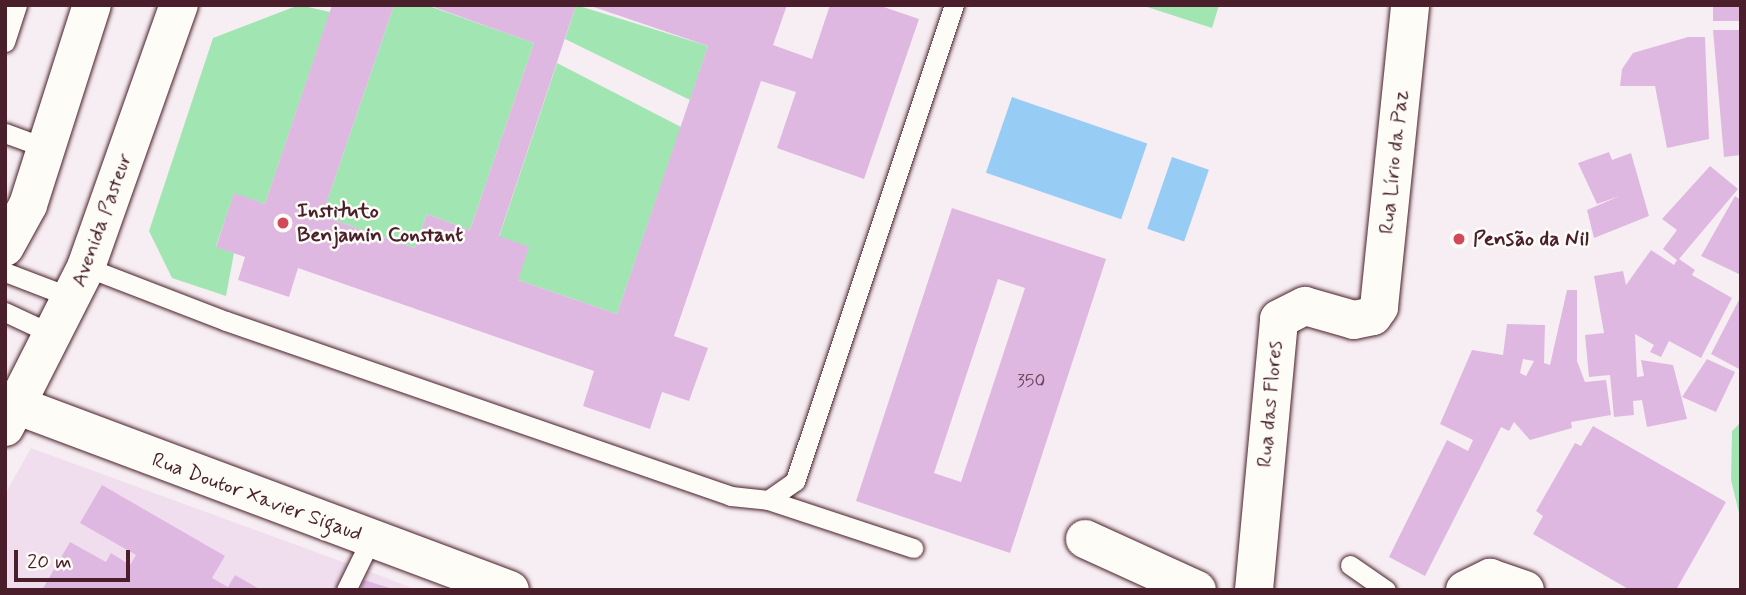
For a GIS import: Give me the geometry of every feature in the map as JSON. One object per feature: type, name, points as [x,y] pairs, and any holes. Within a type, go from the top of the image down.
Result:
[{"type":"street","points":[[5,247],[28,205],[92,5]]},
{"type":"street","name":"Avenida Pasteur","points":[[9,412],[54,335],[80,282],[179,5]]},
{"type":"street","name":"Rua Lírio da Paz","points":[[1373,316],[1381,297],[1410,5]]},
{"type":"street","name":"Rua das Flores","points":[[1254,590],[1279,319],[1305,306],[1354,320],[1373,316]]},
{"type":"street","name":"Rua Doutor Xavier Sigaud","points":[[9,412],[510,590]]},
{"type":"street","points":[[1085,539],[1197,590]]},
{"type":"street","points":[[1470,585],[1490,578],[1525,590]]},
{"type":"lane","points":[[5,42],[17,5]]},
{"type":"lane","points":[[768,500],[795,481],[954,5]]},
{"type":"lane","points":[[5,134],[46,148]]},
{"type":"lane","points":[[5,272],[80,282],[207,314],[731,496],[768,500],[913,548]]},
{"type":"lane","points":[[5,312],[54,335]]},
{"type":"lane","points":[[346,590],[370,539]]},
{"type":"lane","points":[[1350,565],[1386,590]]},
{"type":"shaded area","points":[[31,448],[417,590],[5,590],[5,494]]},
{"type":"green space","points":[[299,5],[330,12],[265,204],[234,194],[216,246],[234,253],[226,296],[172,278],[149,231],[213,38]]},
{"type":"green space","points":[[394,5],[426,5],[534,43],[470,230],[427,214],[415,248],[322,216]]},
{"type":"green space","points":[[576,5],[708,46],[690,100],[565,39]]},
{"type":"green space","points":[[1141,5],[1219,5],[1212,28]]},
{"type":"green space","points":[[557,63],[681,127],[617,314],[518,280],[499,237]]},
{"type":"green space","points":[[1741,422],[1741,521],[1731,480],[1732,431]]},
{"type":"water","points":[[1012,97],[1147,144],[1121,219],[986,173]]},
{"type":"water","points":[[1172,157],[1209,170],[1184,242],[1147,229]]},
{"type":"building","name":"Instituto Benjamin Constant","points":[[332,5],[394,5],[322,216],[415,248],[427,214],[470,230],[534,43],[428,5],[576,5],[499,236],[529,247],[518,280],[617,314],[708,46],[588,5],[787,5],[773,45],[812,59],[830,5],[878,5],[919,19],[864,179],[777,148],[796,92],[761,81],[674,336],[708,348],[689,401],[662,392],[650,429],[583,406],[594,371],[298,268],[289,297],[238,280],[245,257],[216,247],[234,193],[265,204]]},
{"type":"building","points":[[1713,5],[1741,5],[1741,21],[1713,21]]},
{"type":"building","points":[[1713,30],[1741,30],[1741,155],[1724,157]]},
{"type":"building","points":[[1688,37],[1705,37],[1709,139],[1667,148],[1655,86],[1620,86],[1622,69],[1633,53]]},
{"type":"building","points":[[1609,152],[1612,160],[1631,153],[1649,216],[1594,238],[1587,210],[1620,196],[1597,204],[1578,163]]},
{"type":"building","points":[[1710,166],[1738,189],[1679,259],[1695,270],[1692,275],[1732,298],[1701,358],[1669,341],[1661,357],[1650,352],[1654,345],[1635,334],[1637,377],[1644,376],[1641,360],[1673,365],[1687,419],[1647,427],[1642,400],[1633,401],[1634,415],[1614,417],[1610,375],[1589,377],[1585,335],[1604,333],[1594,276],[1623,271],[1626,285],[1651,250],[1674,265],[1677,260],[1663,249],[1677,230],[1662,219]]},
{"type":"building","points":[[1735,196],[1741,200],[1741,275],[1701,256]]},
{"type":"building","points":[[952,208],[1106,259],[1010,553],[856,501]],"holes":[[[998,279],[1025,288],[961,482],[934,473]]]},
{"type":"building","points":[[1567,290],[1577,290],[1577,361],[1585,382],[1606,380],[1611,415],[1571,422],[1572,428],[1530,440],[1514,422],[1509,431],[1501,427],[1425,576],[1389,557],[1447,440],[1468,451],[1473,440],[1440,424],[1472,350],[1503,355],[1507,324],[1545,325],[1544,363],[1550,365]],"holes":[[[1523,359],[1534,361],[1526,376],[1520,373]]]},
{"type":"building","points":[[1741,296],[1741,370],[1711,354]]},
{"type":"building","points":[[1707,359],[1735,372],[1716,412],[1682,397]]},
{"type":"building","points":[[1593,426],[1726,502],[1676,590],[1630,590],[1533,534],[1543,516],[1536,511],[1575,443],[1581,446]]},
{"type":"building","points":[[102,485],[225,556],[212,578],[228,587],[235,575],[261,590],[42,590],[70,542],[106,562],[111,553],[130,565],[136,555],[80,523]]},
{"type":"building","points":[[364,580],[393,589],[360,590]]},
{"type":"place","name":"Instituto Benjamin Constant","points":[[283,223]]},
{"type":"place","name":"Pensão da Nil","points":[[1459,239]]}]
